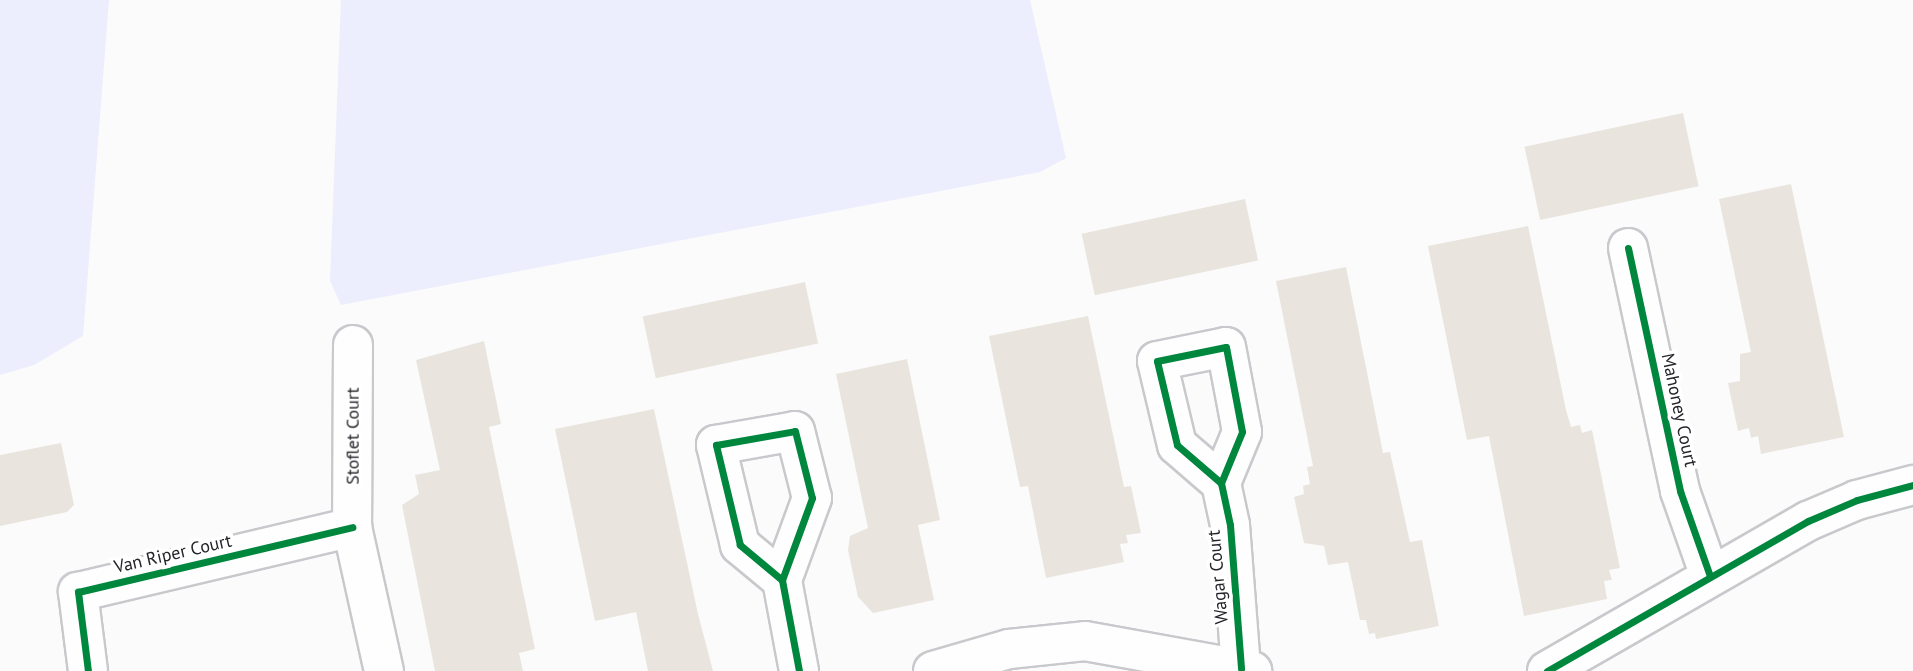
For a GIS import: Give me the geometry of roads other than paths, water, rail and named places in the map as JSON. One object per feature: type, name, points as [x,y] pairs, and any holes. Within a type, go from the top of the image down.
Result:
[{"type":"street","name":"Mahoney Court","points":[[1628,247],[1680,491],[1710,576]]},
{"type":"street","name":"Stoflet Court","points":[[352,527],[353,345]]},
{"type":"street","name":"Wagar Court","points":[[1221,483],[1230,525],[1246,670]]},
{"type":"street","points":[[1547,671],[1808,521],[1857,500],[1913,485]]},
{"type":"street","points":[[352,527],[384,671]]},
{"type":"street","name":"Van Riper Court","points":[[88,671],[78,592],[352,527]]},
{"type":"street","points":[[782,580],[799,671]]},
{"type":"street","points":[[933,671],[1009,649],[1085,641],[1152,649],[1246,670]]}]
